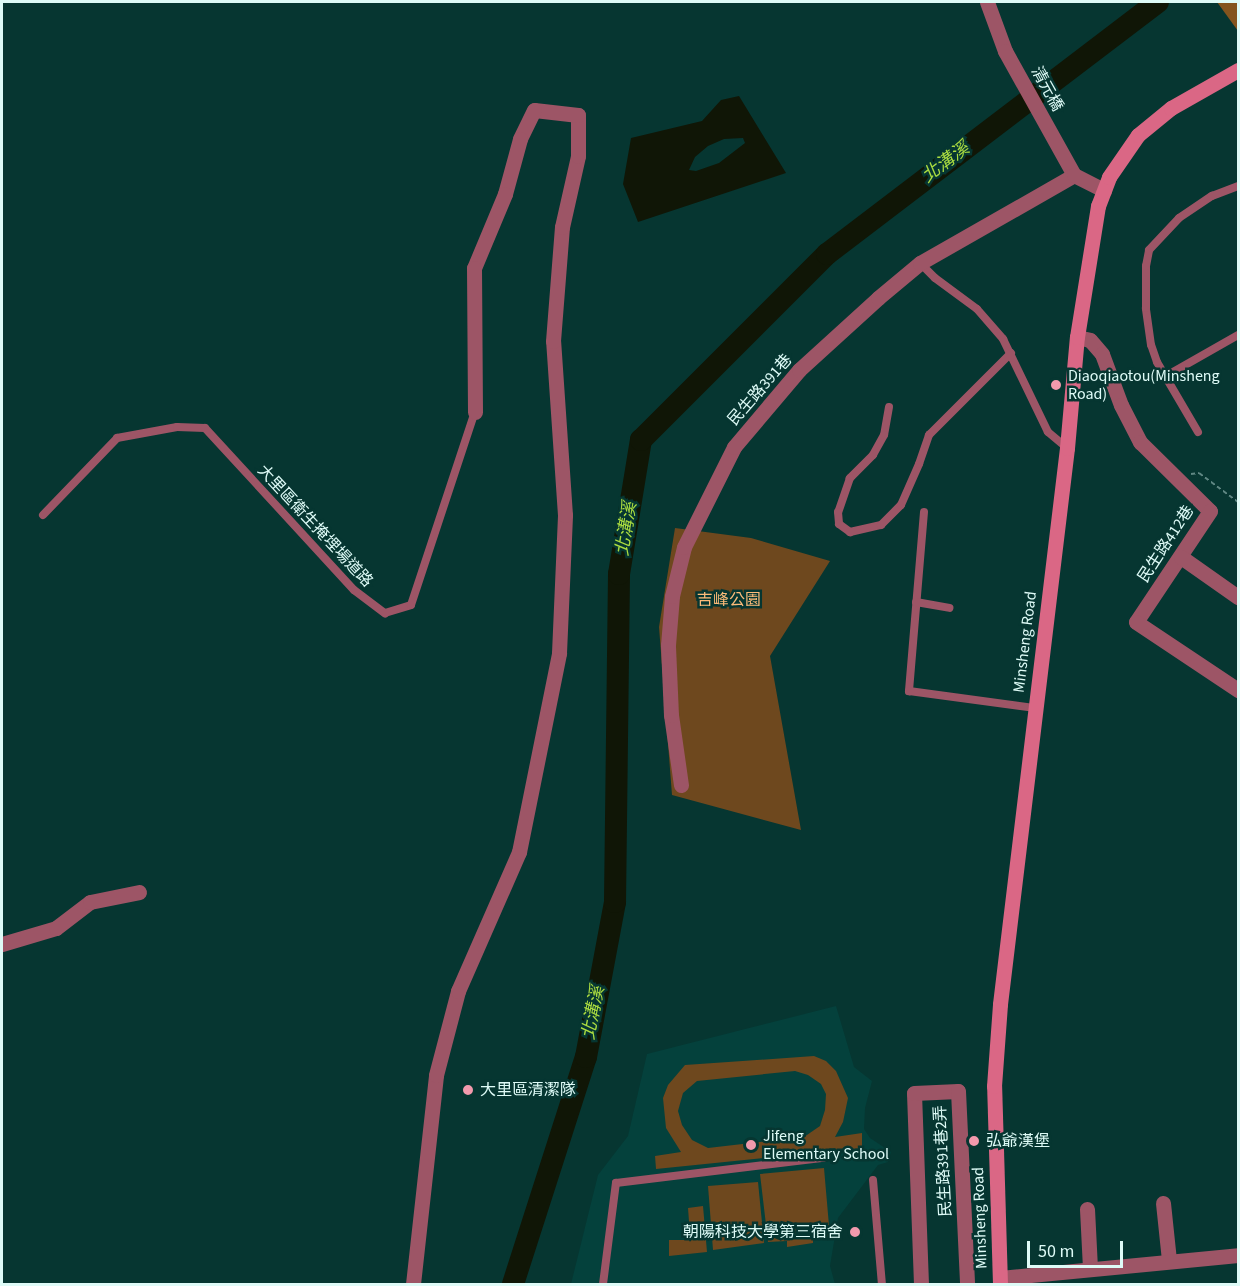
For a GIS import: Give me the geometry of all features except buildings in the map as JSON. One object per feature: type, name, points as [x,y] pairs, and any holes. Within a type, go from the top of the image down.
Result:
[{"type":"street","name":"清元橋","points":[[987,2],[1008,56],[1074,175]]},
{"type":"street","name":"Minsheng Road","points":[[1000,1281],[994,1086],[1001,993],[1067,448],[1077,337],[1098,206],[1109,177],[1138,135],[1171,108],[1239,70]]},
{"type":"street","points":[[413,1284],[436,1075],[458,991],[519,852],[559,653],[565,515],[553,341],[562,226],[578,156],[578,115],[534,110],[520,139],[505,194],[474,268],[475,412]]},
{"type":"street","points":[[1074,175],[1104,190]]},
{"type":"street","name":"民生路391巷","points":[[681,785],[670,715],[668,645],[672,596],[684,547],[734,447],[799,370],[878,297],[920,263],[1074,175]]},
{"type":"street","name":"民生路412巷","points":[[1077,337],[1090,340],[1102,354],[1121,405],[1140,442],[1210,511],[1136,622],[1239,690]]},
{"type":"street","points":[[1180,557],[1239,597]]},
{"type":"street","points":[[2,944],[56,927],[90,902],[139,892]]},
{"type":"street","name":"民生路391巷2弄","points":[[921,1284],[915,1093],[958,1091],[967,1284]]},
{"type":"street","points":[[1163,1203],[1169,1260]]},
{"type":"street","points":[[1088,1209],[1090,1268]]},
{"type":"street","points":[[1000,1281],[1090,1268],[1239,1255]]},
{"type":"lane","points":[[1198,432],[1157,362],[1151,345],[1146,308],[1146,266],[1149,250],[1179,218],[1212,196],[1239,186]]},
{"type":"lane","points":[[920,263],[934,278],[977,309],[1011,353],[1048,432],[1067,448]]},
{"type":"lane","points":[[1166,376],[1239,335]]},
{"type":"lane","points":[[889,407],[884,435],[873,455],[850,478],[838,512],[839,524],[850,532],[880,525],[901,505],[920,464],[929,435],[1011,353]]},
{"type":"lane","name":"大里區衛生掩埋場道路","points":[[43,515],[117,438],[177,427],[205,428],[354,590],[385,613],[411,605],[475,412]]},
{"type":"lane","points":[[924,512],[909,691],[1034,708]]},
{"type":"lane","points":[[916,602],[949,608]]},
{"type":"lane","points":[[603,1284],[616,1183],[824,1158]]},
{"type":"lane","points":[[873,1180],[882,1284]]},
{"type":"path","points":[[1176,477],[1199,473],[1239,502]]},
{"type":"shaded area","points":[[1217,2],[1238,2],[1238,31]]},
{"type":"shaded area","points":[[739,96],[786,173],[638,222],[623,184],[631,138],[702,121],[721,100]],"holes":[[[743,138],[745,143],[719,163],[696,171],[689,170],[695,157],[708,146],[724,139]]]},
{"type":"shaded area","name":"Jifeng Elementary School","points":[[836,1006],[854,1067],[872,1081],[865,1108],[864,1129],[870,1138],[891,1152],[888,1162],[878,1165],[838,1218],[830,1266],[835,1284],[571,1284],[598,1175],[628,1136],[647,1054]]},
{"type":"green space","name":"吉峰公園","points":[[675,528],[751,538],[830,561],[770,656],[801,830],[672,795],[659,627]]},
{"type":"green space","points":[[814,1056],[826,1061],[836,1071],[848,1098],[843,1122],[835,1137],[862,1133],[862,1148],[656,1169],[655,1156],[681,1152],[666,1128],[663,1098],[668,1085],[685,1065]],"holes":[[[795,1071],[808,1075],[821,1084],[826,1094],[825,1110],[820,1126],[804,1137],[708,1148],[692,1140],[682,1125],[678,1111],[683,1093],[697,1081]]]},
{"type":"green space","points":[[824,1168],[830,1237],[813,1239],[813,1243],[787,1247],[787,1241],[768,1242],[760,1174]]},
{"type":"green space","points":[[758,1182],[764,1243],[713,1250],[708,1186]]},
{"type":"green space","points":[[703,1206],[707,1252],[669,1256],[669,1240],[685,1240],[690,1235],[688,1208]]},
{"type":"waterway","name":"北溝溪","points":[[513,1284],[586,1057],[615,902],[619,574],[641,440],[827,254],[1158,2]]},
{"type":"place","name":"Diaoqiaotou(Minsheng Road)","points":[[1056,385]]},
{"type":"place","name":"大里區清潔隊","points":[[468,1090]]},
{"type":"place","name":"弘爺漢堡","points":[[974,1141]]},
{"type":"place","name":"Jifeng Elementary School","points":[[751,1145]]},
{"type":"place","name":"朝陽科技大學第三宿舍","points":[[855,1232]]}]
